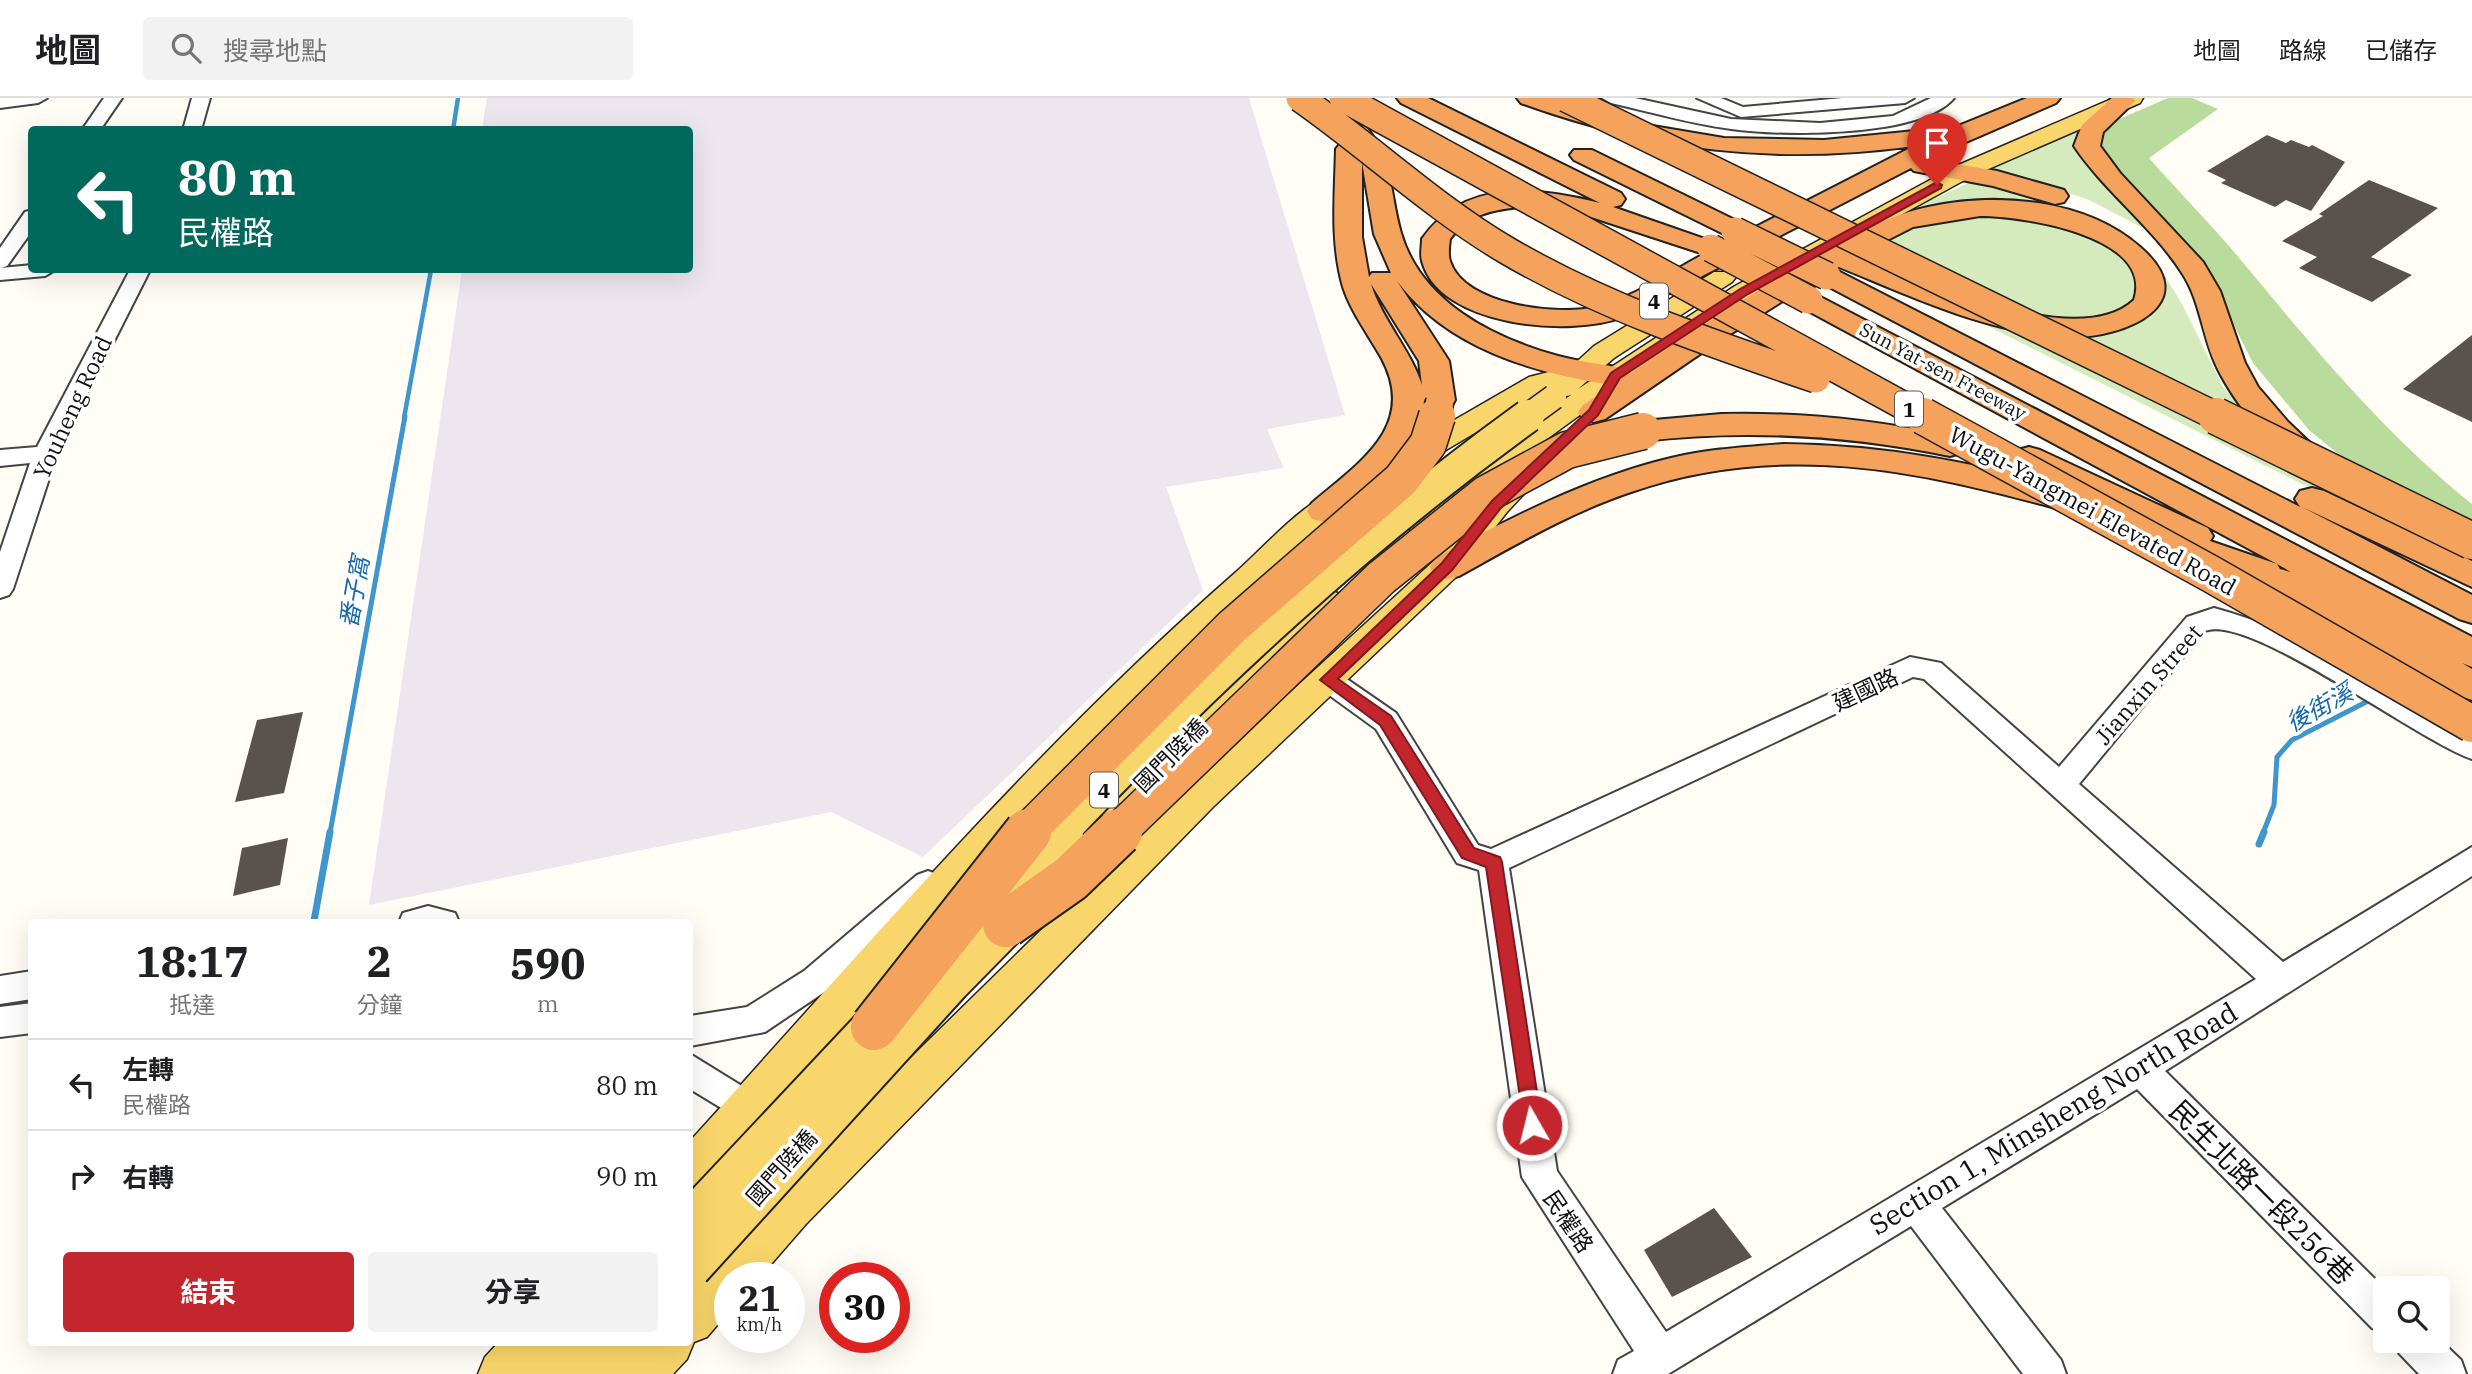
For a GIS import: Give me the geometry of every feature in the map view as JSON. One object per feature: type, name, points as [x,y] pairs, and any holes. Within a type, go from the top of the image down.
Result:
[{"type":"highway","name":"Sun Yat-sen Freeway","points":[[1409,98],[1711,248],[1827,279],[2472,653]]},
{"type":"highway","points":[[1519,98],[1760,217],[1827,279],[2472,575]]},
{"type":"highway","points":[[1530,98],[1587,119],[1641,134],[1754,147],[1810,148],[1873,146],[1930,136],[2036,98]]},
{"type":"highway","points":[[1566,98],[2472,541]]},
{"type":"highway","points":[[1711,248],[1566,202],[1529,200],[1486,205],[1461,212],[1436,239],[1436,261],[1448,281],[1497,310],[1529,318],[1551,319],[1604,314],[1941,142],[2048,98]]},
{"type":"highway","points":[[2128,100],[2091,130],[2087,146],[2099,166],[2168,237],[2194,270],[2214,305],[2230,362],[2243,387],[2275,426],[2319,466],[2472,566]]},
{"type":"highway","points":[[874,1027],[1032,826],[1232,627],[1401,480],[1419,461],[1435,436],[1440,400],[1434,361],[1383,283],[1371,246],[1362,182],[1349,149],[1318,101]]},
{"type":"highway","points":[[1318,101],[1369,145],[1379,174],[1388,236],[1398,262],[1429,302],[1477,336],[1531,359],[1580,372],[1610,364]]},
{"type":"highway","points":[[1318,101],[1465,224],[1560,280],[1634,315],[1940,421],[2006,447],[2135,505],[2472,686]]},
{"type":"highway","name":"Wugu-Yangmei Elevated Road","points":[[1318,101],[2211,573],[2472,724]]},
{"type":"highway","name":"Sun Yat-sen Freeway","points":[[1560,144],[1748,244],[1827,279],[2472,610]]},
{"type":"highway","points":[[1324,511],[1391,449],[1405,426],[1410,403],[1402,370],[1358,290],[1351,264],[1349,149]]},
{"type":"highway","points":[[1923,166],[1962,172],[2051,194],[2126,229],[2173,264],[2216,317]]},
{"type":"highway","points":[[1574,405],[1868,238],[1901,222],[1928,214],[2002,208],[2027,209],[2070,220],[2120,244],[2150,279],[2150,296],[2142,309],[2113,325],[2051,327],[1827,279]]},
{"type":"highway","points":[[1006,924],[1070,879],[1381,578],[1486,494],[1567,450],[1643,431],[1716,422],[1820,423],[1892,433],[1954,447],[2119,508],[2265,573]]},
{"type":"highway","points":[[1447,567],[1542,516],[1621,483],[1677,468],[1739,458],[1789,455],[1908,463],[2030,488],[2265,573]]},
{"type":"main road","name":"4","points":[[1574,405],[1586,344],[1748,244],[1899,168],[2058,98]]},
{"type":"main road","name":"4","points":[[693,1317],[790,1208],[1200,797],[1447,567],[1574,405],[1610,364],[1748,244],[1798,238],[1923,166],[2079,98]]},
{"type":"main road","name":"4","points":[[1610,364],[1962,172],[2128,100]]},
{"type":"main road","name":"4","points":[[694,1160],[746,1107],[1009,813],[1204,618],[1324,511],[1539,383],[1580,372]]},
{"type":"main road","name":"國門陸橋","points":[[693,1264],[1057,867],[1245,680],[1493,464],[1574,405]]},
{"type":"main road","name":"國門陸橋","points":[[693,1220],[874,1027],[1224,666],[1361,544],[1482,449],[1574,405]]},
{"type":"main road","points":[[502,1374],[528,1346]]},
{"type":"main road","points":[[548,1374],[574,1346]]},
{"type":"main road","points":[[592,1374],[617,1346]]},
{"type":"main road","points":[[641,1374],[666,1346]]},
{"type":"street","points":[[0,103],[38,98]]},
{"type":"street","points":[[94,126],[113,98]]},
{"type":"street","points":[[193,126],[201,98]]},
{"type":"street","points":[[1611,98],[1731,124],[1821,128],[1897,121],[1945,98]]},
{"type":"street","points":[[1706,98],[1741,112],[1905,98]]},
{"type":"street","points":[[0,262],[28,222]]},
{"type":"street","points":[[0,274],[28,272]]},
{"type":"street","name":"Youheng Road","points":[[0,589],[45,454],[138,273]]},
{"type":"street","points":[[0,458],[45,454]]},
{"type":"street","name":"Jianxin Street","points":[[2061,785],[2203,619],[2230,620],[2253,628],[2367,688],[2472,748]]},
{"type":"street","name":"建國路","points":[[1493,862],[1910,667],[1931,670],[2279,979]]},
{"type":"street","points":[[1328,680],[1386,721],[1468,853],[1493,862]]},
{"type":"street","points":[[693,1031],[752,1021],[816,981],[1009,813]]},
{"type":"street","name":"Section 1, Minsheng North Road","points":[[1646,1366],[2140,1069],[2279,979],[2472,860]]},
{"type":"street","name":"民權路","points":[[1493,862],[1540,1177],[1646,1366]]},
{"type":"street","points":[[0,990],[28,986]]},
{"type":"street","points":[[0,1022],[28,1018]]},
{"type":"street","name":"民生北路一段256巷","points":[[2140,1069],[2373,1303]]},
{"type":"street","points":[[693,1072],[746,1107]]},
{"type":"street","points":[[694,1160],[790,1208]]},
{"type":"street","points":[[1915,1202],[2047,1374]]},
{"type":"street","points":[[2425,1353],[2447,1374]]},
{"type":"shaded area","points":[[487,98],[1249,98],[1345,415],[1267,429],[1284,468],[1166,487],[1203,590],[923,857],[831,812],[369,905],[462,273],[693,273],[693,126],[482,126]]},
{"type":"green space","points":[[2168,98],[2192,98],[2218,109],[2149,158],[2347,384],[2407,446],[2472,504],[2472,529],[2376,485],[2309,430],[2253,363],[2210,278],[2130,191],[2096,142],[2117,120]]},
{"type":"green space","points":[[2084,127],[2151,232],[2087,199],[1992,169]]},
{"type":"green space","points":[[1975,180],[2044,200],[2109,228],[2077,217],[1919,210],[1916,207]]},
{"type":"green space","points":[[1996,212],[2058,224],[2092,237],[2108,247],[2138,278],[2135,300],[2115,312],[2095,319],[2051,321],[1881,238],[1912,227]]},
{"type":"green space","points":[[2161,270],[2182,304],[2223,387],[2251,418],[2322,483],[2310,488],[1954,309],[2059,334],[2105,333],[2137,324],[2149,315],[2157,304],[2159,289],[2155,271]]},
{"type":"building","points":[[2267,135],[2286,143],[2291,140],[2309,147],[2312,145],[2345,162],[2311,211],[2286,200],[2275,207],[2221,183],[2226,180],[2207,171]]},
{"type":"building","points":[[2369,180],[2438,208],[2371,257],[2412,275],[2372,302],[2299,268],[2317,257],[2282,241],[2323,216],[2319,214]]},
{"type":"building","points":[[2472,335],[2472,422],[2403,389]]},
{"type":"building","points":[[303,712],[284,793],[235,802],[257,720]]},
{"type":"building","points":[[288,838],[280,885],[233,896],[242,848]]},
{"type":"building","points":[[1714,1208],[1752,1257],[1672,1297],[1644,1250]]},
{"type":"waterway","name":"番子窩","points":[[454,126],[458,98]]},
{"type":"waterway","name":"番子窩","points":[[404,418],[430,273]]},
{"type":"waterway","name":"番子窩","points":[[330,833],[405,416]]},
{"type":"waterway","name":"後街溪","points":[[2263,833],[2274,805],[2277,757],[2292,740],[2374,698]]},
{"type":"waterway","name":"番子窩","points":[[314,919],[330,832]]},
{"type":"waterway","name":"後街溪","points":[[2259,844],[2264,832]]},
{"type":"route","points":[[1532,1125],[1493,862],[1468,853],[1419,776],[1407,750],[1386,721],[1328,680],[1447,567],[1496,505],[1594,412],[1615,376],[1744,291],[1937,185]]}]
